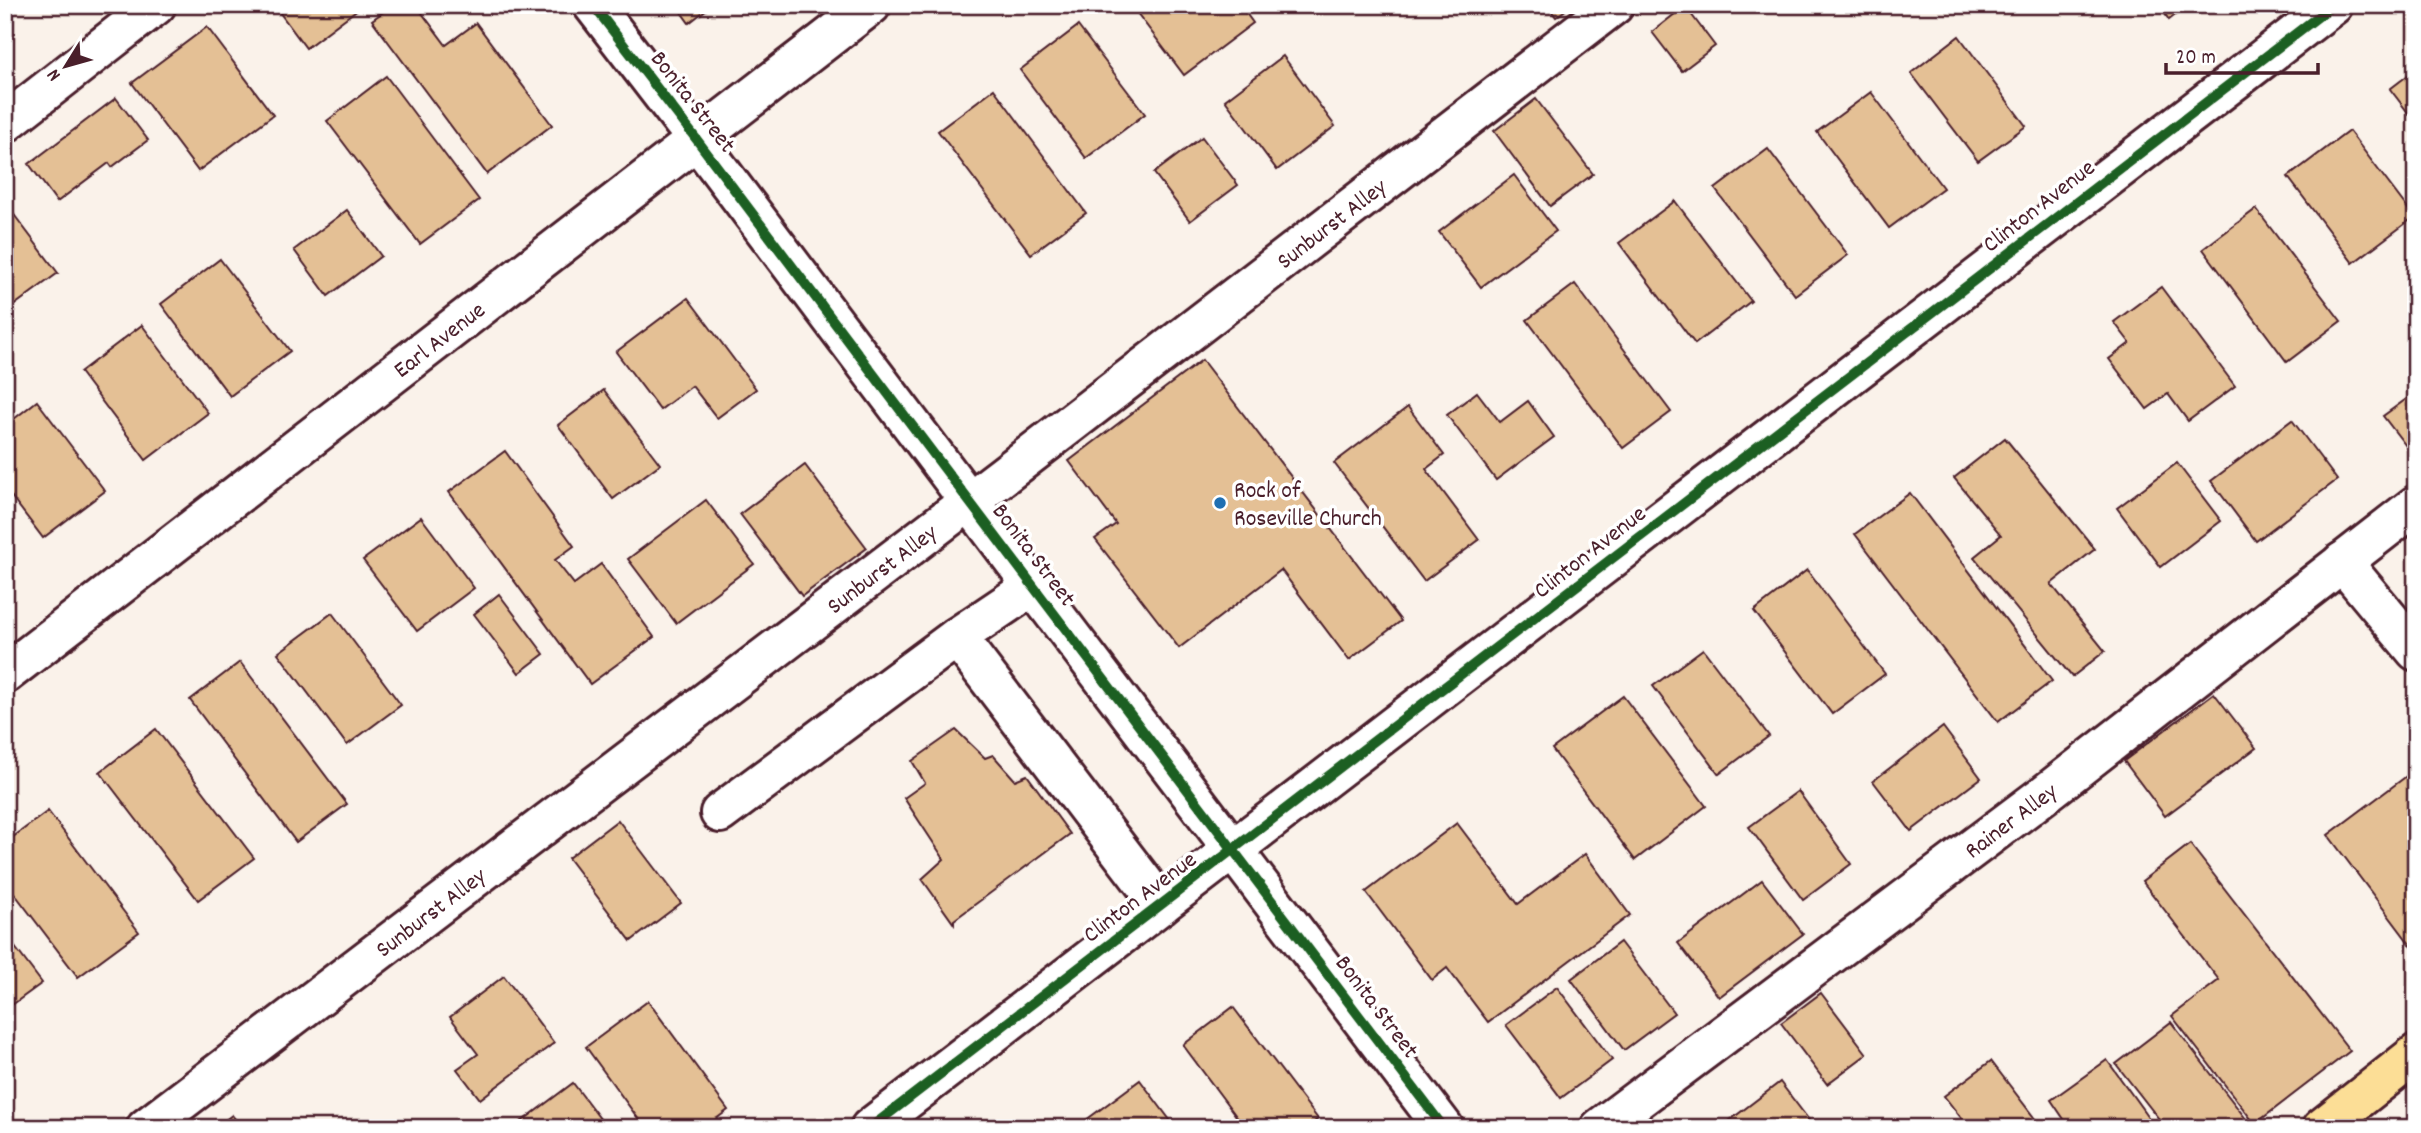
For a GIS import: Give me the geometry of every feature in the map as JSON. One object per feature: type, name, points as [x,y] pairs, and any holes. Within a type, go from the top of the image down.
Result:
[{"type":"main road","points":[[2322,1128],[2416,1054]]},
{"type":"street","points":[[5,122],[156,5]]},
{"type":"street","name":"Bonita Street","points":[[593,5],[1444,1128]]},
{"type":"street","name":"Earl Avenue","points":[[5,674],[871,5]]},
{"type":"street","name":"Sunburst Alley","points":[[146,1128],[1614,5]]},
{"type":"street","name":"Clinton Avenue","points":[[870,1128],[2333,5]]},
{"type":"street","name":"Rainer Alley","points":[[1600,1128],[2034,802],[2416,505]]},
{"type":"street","points":[[2342,562],[2416,651]]},
{"type":"street","points":[[720,813],[957,637],[1033,586]]},
{"type":"street","points":[[957,637],[1161,905]]},
{"type":"building","points":[[274,5],[363,5],[306,48]]},
{"type":"building","points":[[393,5],[416,5],[446,45],[476,23],[552,125],[487,174],[372,20]]},
{"type":"building","points":[[676,5],[712,5],[689,23]]},
{"type":"building","points":[[1131,5],[1240,5],[1253,23],[1184,75]]},
{"type":"building","points":[[1547,5],[1572,5],[1556,17]]},
{"type":"building","points":[[2159,5],[2188,5],[2169,20]]},
{"type":"building","points":[[1685,6],[1715,46],[1682,71],[1652,32]]},
{"type":"building","points":[[1078,26],[1145,114],[1086,158],[1020,70]]},
{"type":"building","points":[[207,27],[273,115],[198,171],[132,83]]},
{"type":"building","points":[[1959,36],[2026,126],[1978,161],[1911,73]]},
{"type":"building","points":[[1283,56],[1335,126],[1277,170],[1225,100]]},
{"type":"building","points":[[2416,69],[2416,123],[2390,89]]},
{"type":"building","points":[[386,76],[479,200],[420,244],[327,121]]},
{"type":"building","points":[[994,89],[1086,213],[1031,254],[938,131]]},
{"type":"building","points":[[1871,92],[1943,188],[1889,228],[1817,132]]},
{"type":"building","points":[[116,98],[148,140],[112,167],[109,163],[57,202],[29,164]]},
{"type":"building","points":[[1536,99],[1593,174],[1550,206],[1494,131]]},
{"type":"building","points":[[2349,131],[2414,217],[2353,263],[2288,177]]},
{"type":"building","points":[[1202,137],[1238,185],[1190,221],[1154,173]]},
{"type":"building","points":[[1768,149],[1848,255],[1795,295],[1715,189]]},
{"type":"building","points":[[1514,175],[1556,231],[1481,287],[1439,232]]},
{"type":"building","points":[[1675,201],[1751,301],[1695,344],[1619,243]]},
{"type":"building","points":[[2256,209],[2341,321],[2287,362],[2203,249]]},
{"type":"building","points":[[347,210],[381,256],[328,296],[294,250]]},
{"type":"building","points":[[12,212],[58,273],[5,312],[5,217]]},
{"type":"building","points":[[220,259],[290,351],[230,396],[161,304]]},
{"type":"building","points":[[1575,284],[1671,412],[1623,448],[1527,320]]},
{"type":"building","points":[[2161,287],[2235,386],[2188,421],[2168,394],[2147,409],[2109,359],[2130,343],[2114,322]]},
{"type":"building","points":[[688,298],[756,389],[717,418],[692,386],[660,410],[616,352]]},
{"type":"building","points":[[142,325],[208,413],[146,460],[80,372]]},
{"type":"building","points":[[1202,360],[1401,621],[1349,660],[1281,570],[1179,648],[1095,539],[1116,524],[1069,461]]},
{"type":"building","points":[[604,390],[660,464],[613,499],[558,425]]},
{"type":"building","points":[[1477,392],[1500,422],[1528,401],[1554,437],[1496,480],[1447,415]]},
{"type":"building","points":[[2416,392],[2416,459],[2383,416]]},
{"type":"building","points":[[37,401],[105,491],[43,538],[5,488],[5,426]]},
{"type":"building","points":[[1408,407],[1444,455],[1426,469],[1479,540],[1424,581],[1334,463]]},
{"type":"building","points":[[2292,420],[2337,480],[2256,541],[2211,481]]},
{"type":"building","points":[[2005,438],[2095,549],[2051,584],[2105,651],[2072,677],[1974,557],[2001,535],[1954,478]]},
{"type":"building","points":[[505,451],[574,546],[555,560],[574,584],[601,564],[654,637],[590,684],[449,492]]},
{"type":"building","points":[[2177,463],[2221,521],[2161,567],[2117,508]]},
{"type":"building","points":[[805,465],[867,548],[802,596],[740,514]]},
{"type":"building","points":[[1910,493],[2052,681],[1998,722],[1855,534]]},
{"type":"building","points":[[706,500],[754,564],[676,623],[628,559]]},
{"type":"building","points":[[421,517],[474,588],[417,631],[363,560]]},
{"type":"building","points":[[1807,570],[1885,674],[1832,714],[1754,611]]},
{"type":"building","points":[[499,594],[544,654],[519,673],[474,614]]},
{"type":"building","points":[[332,613],[401,705],[347,745],[278,653]]},
{"type":"building","points":[[1703,649],[1769,736],[1719,774],[1653,686]]},
{"type":"building","points":[[240,662],[347,804],[296,842],[190,700]]},
{"type":"building","points":[[2214,693],[2256,748],[2165,816],[2124,761]]},
{"type":"building","points":[[1623,696],[1706,806],[1635,860],[1552,749]]},
{"type":"building","points":[[1943,727],[1981,778],[1911,831],[1873,781]]},
{"type":"building","points":[[156,729],[254,858],[198,900],[100,772]]},
{"type":"building","points":[[956,730],[985,758],[993,755],[1015,780],[1027,775],[1070,834],[954,920],[954,924],[922,879],[944,859],[904,798],[925,783],[912,761]]},
{"type":"building","points":[[2416,769],[2416,952],[2328,835]]},
{"type":"building","points":[[1798,791],[1851,864],[1803,900],[1749,827]]},
{"type":"building","points":[[48,811],[139,932],[78,977],[5,881],[5,843]]},
{"type":"building","points":[[618,820],[681,903],[631,941],[568,858]]},
{"type":"building","points":[[1457,823],[1518,904],[1585,854],[1630,915],[1488,1022],[1447,968],[1432,980],[1366,892]]},
{"type":"building","points":[[2190,844],[2350,1051],[2255,1124],[2172,1016],[2219,980],[2142,881]]},
{"type":"building","points":[[1762,880],[1803,934],[1719,997],[1678,943]]},
{"type":"building","points":[[5,934],[42,983],[5,1010]]},
{"type":"building","points":[[1620,942],[1674,1013],[1624,1050],[1571,979]]},
{"type":"building","points":[[504,976],[554,1043],[480,1099],[457,1069],[478,1054],[450,1017]]},
{"type":"building","points":[[1557,987],[1612,1060],[1561,1098],[1506,1025]]},
{"type":"building","points":[[1821,993],[1867,1054],[1827,1084],[1781,1023]]},
{"type":"building","points":[[648,1001],[728,1110],[704,1128],[645,1128],[586,1047]]},
{"type":"building","points":[[1233,1007],[1318,1119],[1306,1128],[1245,1128],[1183,1045]]},
{"type":"building","points":[[2171,1022],[2253,1128],[2166,1128],[2116,1064]]},
{"type":"building","points":[[2107,1060],[2156,1128],[2070,1128],[2051,1100]]},
{"type":"building","points":[[1991,1061],[2042,1128],[1969,1128],[1944,1096]]},
{"type":"building","points":[[1140,1080],[1176,1128],[1085,1128],[1082,1123]]},
{"type":"building","points":[[1780,1082],[1815,1128],[1734,1128],[1729,1121]]},
{"type":"building","points":[[573,1083],[607,1128],[513,1128]]},
{"type":"building","points":[[232,1115],[242,1128],[215,1128]]},
{"type":"cycle path","points":[[593,5],[1444,1128]]},
{"type":"cycle path","points":[[870,1128],[2333,5]]},
{"type":"place","name":"Rock of Roseville Church","points":[[1220,503]]}]
